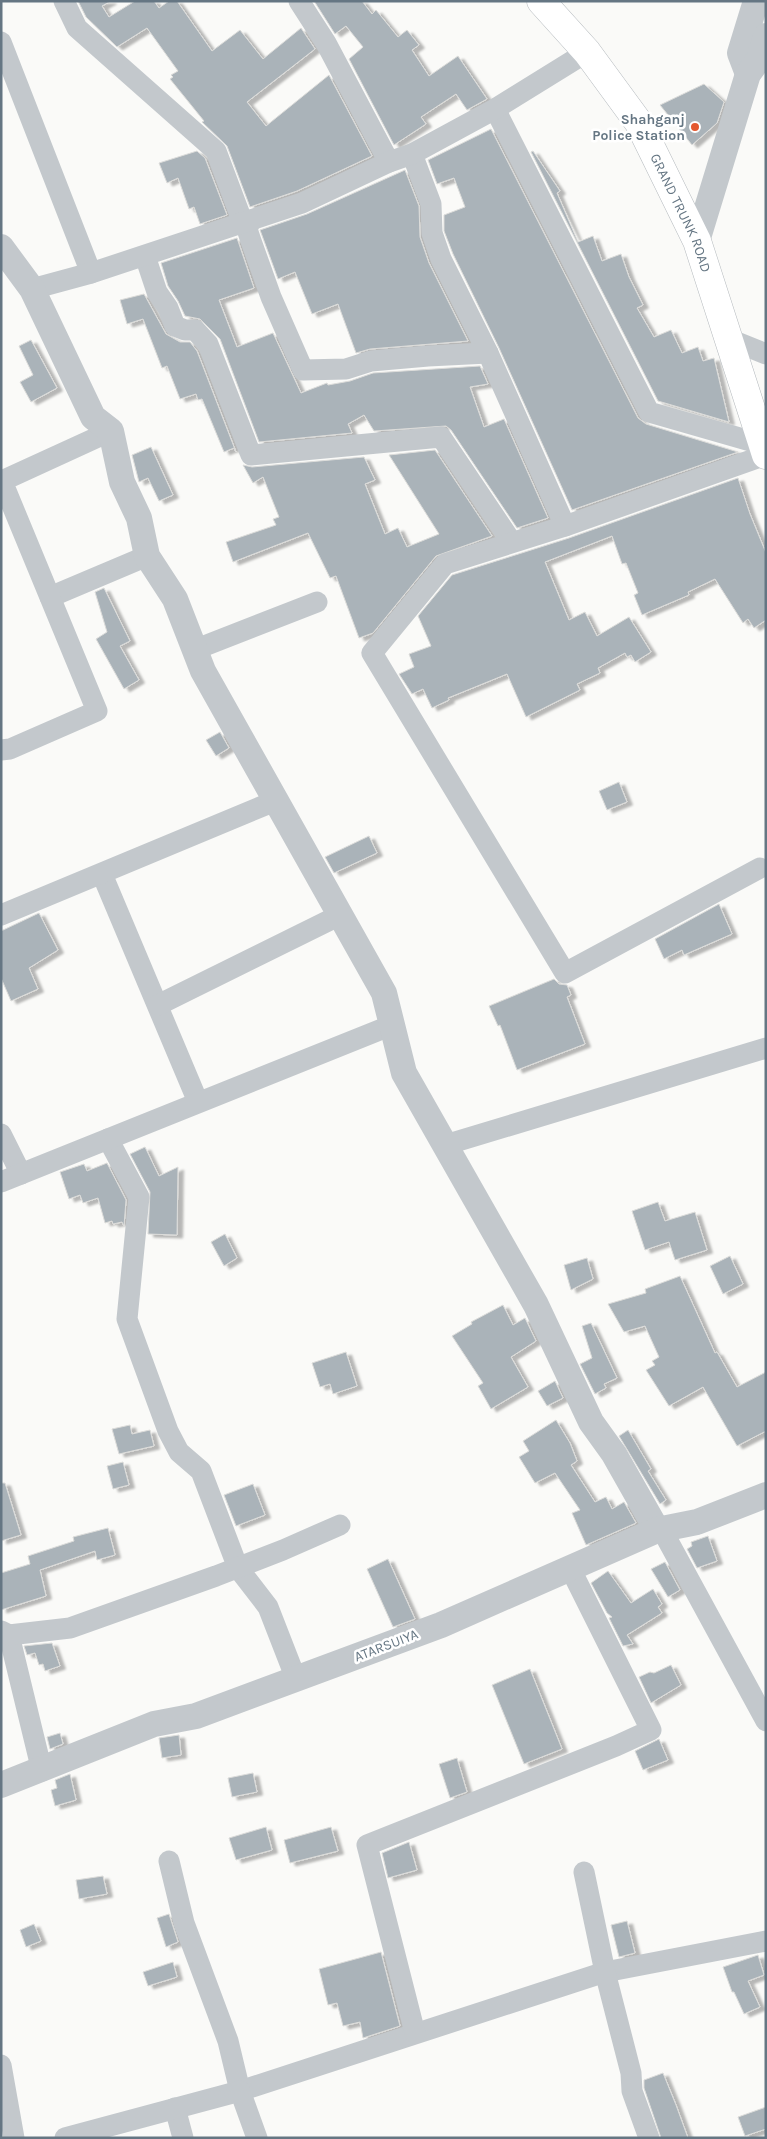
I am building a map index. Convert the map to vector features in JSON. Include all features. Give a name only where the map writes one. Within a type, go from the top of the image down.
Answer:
[{"type":"main road","name":"GRAND TRUNK ROAD","points":[[541,1],[587,52],[638,123],[697,241],[765,451]]},
{"type":"street","points":[[64,1],[77,28],[216,151],[247,221],[247,229],[272,297],[303,370],[346,370],[371,361],[488,353]]},
{"type":"street","points":[[299,1],[326,43],[389,162]]},
{"type":"street","points":[[748,74],[740,53],[756,1]]},
{"type":"street","points":[[697,241],[748,74],[759,59],[766,36]]},
{"type":"street","points":[[1,42],[91,273]]},
{"type":"street","points":[[32,288],[91,273],[145,256],[302,203],[389,162],[412,154],[495,109],[587,52]]},
{"type":"street","points":[[495,109],[650,412],[765,451]]},
{"type":"street","points":[[412,154],[431,204],[432,233],[441,258],[488,353],[565,526]]},
{"type":"street","points":[[1,247],[32,288],[93,417],[112,431],[122,482],[139,518],[147,556],[175,599],[194,650],[275,801],[384,993],[404,1073],[536,1304],[591,1422],[614,1454],[659,1530],[766,1721]]},
{"type":"street","points":[[145,256],[158,292],[168,308],[175,326],[185,330],[195,330],[208,344],[251,455],[441,437],[511,541]]},
{"type":"street","points":[[729,339],[766,354]]},
{"type":"street","points":[[1,750],[10,749],[97,711],[2,481],[112,431]]},
{"type":"street","points":[[760,868],[564,973],[372,653],[445,564],[511,541],[565,526],[765,451]]},
{"type":"street","points":[[50,597],[147,556]]},
{"type":"street","points":[[194,650],[318,602]]},
{"type":"street","points":[[1,915],[275,801]]},
{"type":"street","points":[[102,874],[198,1102]]},
{"type":"street","points":[[158,1005],[340,915]]},
{"type":"street","points":[[1,1182],[392,1025]]},
{"type":"street","points":[[445,1144],[766,1048]]},
{"type":"street","points":[[1,1134],[21,1174]]},
{"type":"street","points":[[108,1140],[139,1197],[128,1319],[168,1431],[179,1452],[201,1471],[238,1568],[268,1607],[296,1679]]},
{"type":"street","name":"ATARSUIYA","points":[[1,1785],[42,1771],[154,1724],[196,1716],[441,1625],[659,1530],[697,1522],[766,1494]]},
{"type":"street","points":[[42,1771],[5,1633],[70,1628],[238,1568],[340,1525]]},
{"type":"street","points":[[415,2033],[367,1845],[616,1746],[651,1730],[570,1568]]},
{"type":"street","points":[[169,1861],[184,1924],[228,2041],[240,2091],[257,2138]]},
{"type":"street","points":[[584,1872],[605,1972],[630,2073],[632,2091],[649,2138]]},
{"type":"street","points":[[65,2138],[240,2091],[605,1972],[766,1941]]},
{"type":"street","points":[[1,2065],[14,2138]]},
{"type":"street","points":[[175,2108],[182,2138]]},
{"type":"building","points":[[78,1],[111,1],[102,6],[109,17],[135,1],[154,1],[159,8],[169,1],[177,1],[212,51],[240,30],[263,59],[301,28],[315,49],[247,102],[266,126],[329,75],[372,156],[297,191],[250,207],[227,146],[202,122],[204,121],[170,79],[173,77],[171,75],[178,71],[147,28],[117,47],[86,17]]},
{"type":"building","points":[[314,1],[362,1],[372,14],[376,10],[398,37],[407,30],[419,45],[412,50],[429,76],[458,56],[487,99],[467,110],[456,94],[421,117],[426,124],[394,145],[349,59],[363,47],[346,26],[335,34]]},
{"type":"building","name":"Shahganj Police Station","points":[[704,84],[724,102],[717,123],[692,145],[660,105]]},
{"type":"building","points":[[491,129],[638,418],[646,424],[738,452],[572,510],[444,231],[444,215],[465,207],[454,178],[437,184],[428,160]]},
{"type":"building","points":[[197,151],[205,158],[227,215],[200,224],[194,207],[189,209],[178,178],[167,183],[159,163]]},
{"type":"building","points":[[533,151],[560,191],[557,193],[578,242],[593,236],[602,261],[621,254],[629,277],[643,305],[637,308],[654,337],[671,330],[682,353],[698,347],[703,361],[714,358],[729,422],[658,401],[531,152]]},
{"type":"building","points":[[405,170],[419,206],[420,237],[429,263],[468,341],[370,349],[356,353],[338,304],[312,314],[295,272],[278,279],[260,230],[307,214]]},
{"type":"building","points":[[237,238],[254,288],[219,300],[237,347],[273,333],[301,393],[327,383],[328,385],[350,381],[373,373],[480,366],[488,384],[470,387],[484,427],[504,419],[548,518],[517,528],[451,430],[446,426],[374,431],[364,415],[348,424],[352,433],[259,442],[220,339],[200,319],[185,316],[168,286],[161,263]]},
{"type":"building","points":[[144,294],[166,334],[180,342],[190,342],[197,351],[236,452],[234,448],[224,452],[202,399],[198,400],[196,394],[180,399],[167,366],[162,368],[143,319],[127,324],[120,300]]},
{"type":"building","points":[[31,340],[57,388],[31,402],[20,382],[33,375],[19,346]]},
{"type":"building","points":[[151,447],[173,495],[159,501],[148,478],[139,482],[132,455]]},
{"type":"building","points":[[435,450],[492,536],[436,556],[373,633],[359,638],[336,576],[330,578],[308,533],[233,562],[226,542],[276,525],[273,519],[279,517],[263,477],[253,483],[243,465],[252,467],[364,457],[375,480],[365,484],[385,534],[398,528],[407,547],[439,534],[389,455]]},
{"type":"building","points":[[738,478],[766,553],[766,620],[754,628],[748,619],[743,623],[715,579],[688,592],[689,595],[642,615],[634,595],[638,593],[626,563],[622,564],[612,536],[545,562],[569,620],[585,612],[597,636],[629,617],[651,652],[635,662],[631,655],[627,657],[625,653],[598,668],[600,673],[577,684],[580,690],[526,717],[507,674],[448,698],[449,700],[432,708],[423,689],[412,694],[399,674],[414,667],[409,654],[431,646],[418,616],[452,575],[569,538]]},
{"type":"building","points":[[104,588],[130,641],[120,646],[139,680],[124,689],[96,639],[107,632],[95,592]]},
{"type":"building","points":[[220,732],[229,748],[216,756],[206,740]]},
{"type":"building","points":[[619,782],[627,802],[607,810],[599,791]]},
{"type":"building","points":[[369,836],[377,853],[334,873],[325,857]]},
{"type":"building","points":[[719,904],[732,934],[684,955],[682,950],[664,959],[655,939]]},
{"type":"building","points":[[39,913],[58,950],[29,968],[38,989],[11,1001],[1,978],[1,931]]},
{"type":"building","points":[[554,979],[559,984],[567,985],[571,995],[567,997],[585,1044],[517,1070],[500,1025],[498,1026],[489,1006]]},
{"type":"building","points":[[145,1147],[159,1176],[178,1167],[177,1235],[148,1234],[150,1192],[130,1154]]},
{"type":"building","points":[[107,1163],[126,1200],[124,1226],[122,1222],[113,1224],[112,1221],[105,1223],[98,1198],[83,1203],[80,1195],[69,1199],[60,1172],[84,1164],[87,1171]]},
{"type":"building","points":[[658,1202],[665,1221],[695,1212],[707,1250],[675,1260],[669,1242],[645,1250],[632,1211]]},
{"type":"building","points":[[225,1234],[237,1258],[224,1266],[211,1242]]},
{"type":"building","points":[[730,1256],[743,1284],[723,1294],[710,1266]]},
{"type":"building","points":[[587,1258],[593,1279],[571,1290],[564,1265]]},
{"type":"building","points":[[680,1276],[715,1353],[717,1352],[737,1387],[766,1372],[766,1431],[737,1446],[703,1387],[669,1406],[646,1370],[655,1365],[652,1361],[659,1357],[645,1326],[624,1332],[608,1304],[646,1293],[645,1289]]},
{"type":"building","points":[[503,1305],[513,1325],[525,1318],[536,1341],[511,1357],[528,1387],[491,1409],[478,1386],[483,1383],[452,1336],[472,1324],[471,1322]]},
{"type":"building","points":[[591,1323],[617,1378],[604,1384],[606,1388],[595,1394],[580,1364],[592,1358],[582,1326]]},
{"type":"building","points":[[346,1352],[357,1386],[333,1394],[330,1384],[320,1387],[312,1363]]},
{"type":"building","points":[[555,1381],[563,1398],[547,1406],[538,1391]]},
{"type":"building","points":[[556,1420],[570,1443],[577,1461],[571,1465],[595,1502],[606,1497],[612,1509],[624,1502],[636,1523],[586,1545],[572,1513],[580,1510],[555,1473],[535,1483],[519,1457],[529,1451],[523,1441]]},
{"type":"building","points":[[130,1425],[132,1434],[150,1430],[154,1446],[119,1454],[112,1429]]},
{"type":"building","points":[[628,1430],[651,1469],[648,1471],[666,1500],[660,1504],[619,1436]]},
{"type":"building","points":[[123,1462],[129,1485],[113,1489],[107,1466]]},
{"type":"building","points":[[1,1483],[5,1483],[21,1535],[1,1541]]},
{"type":"building","points":[[253,1484],[265,1515],[236,1526],[224,1495]]},
{"type":"building","points":[[108,1528],[115,1555],[97,1560],[95,1551],[40,1570],[46,1596],[1,1610],[1,1573],[30,1564],[28,1556],[74,1541],[73,1537]]},
{"type":"building","points":[[708,1536],[717,1561],[697,1568],[687,1549],[692,1546],[691,1542]]},
{"type":"building","points":[[388,1559],[415,1619],[393,1627],[367,1569]]},
{"type":"building","points":[[665,1562],[680,1590],[668,1597],[651,1569]]},
{"type":"building","points":[[608,1571],[631,1603],[653,1589],[662,1604],[658,1607],[662,1613],[627,1635],[633,1644],[623,1646],[609,1618],[612,1617],[607,1613],[591,1583]]},
{"type":"building","points":[[52,1643],[60,1666],[45,1671],[43,1664],[39,1665],[35,1653],[27,1655],[24,1646]]},
{"type":"building","points":[[671,1665],[681,1685],[651,1703],[639,1677],[650,1672],[654,1673]]},
{"type":"building","points":[[530,1669],[562,1749],[524,1764],[492,1685]]},
{"type":"building","points":[[60,1733],[63,1744],[50,1749],[47,1737]]},
{"type":"building","points":[[179,1735],[181,1755],[162,1758],[159,1738]]},
{"type":"building","points":[[659,1739],[668,1760],[643,1770],[635,1751]]},
{"type":"building","points":[[457,1758],[467,1792],[450,1798],[439,1764]]},
{"type":"building","points":[[253,1773],[257,1792],[232,1797],[228,1778]]},
{"type":"building","points":[[70,1774],[76,1800],[55,1806],[51,1790],[57,1788],[55,1780]]},
{"type":"building","points":[[266,1827],[272,1850],[236,1860],[229,1838]]},
{"type":"building","points":[[331,1827],[338,1851],[290,1863],[284,1840]]},
{"type":"building","points":[[409,1842],[417,1870],[388,1878],[382,1853]]},
{"type":"building","points":[[103,1876],[107,1894],[79,1899],[76,1880]]},
{"type":"building","points":[[169,1914],[178,1942],[166,1947],[157,1918]]},
{"type":"building","points":[[627,1921],[635,1953],[619,1957],[611,1925]]},
{"type":"building","points":[[34,1924],[41,1941],[26,1947],[20,1930]]},
{"type":"building","points":[[381,1952],[400,2026],[363,2038],[360,2022],[343,2026],[337,2003],[328,2005],[319,1969]]},
{"type":"building","points":[[758,1955],[764,1975],[748,1981],[760,2007],[744,2014],[734,1992],[732,1992],[723,1967]]},
{"type":"building","points":[[173,1962],[177,1977],[148,1986],[143,1972]]},
{"type":"building","points":[[663,2073],[688,2138],[661,2138],[644,2088],[644,2080]]},
{"type":"building","points":[[766,2107],[766,2129],[745,2136],[738,2117]]},
{"type":"place","name":"Shahganj Police Station","points":[[695,127]]}]
